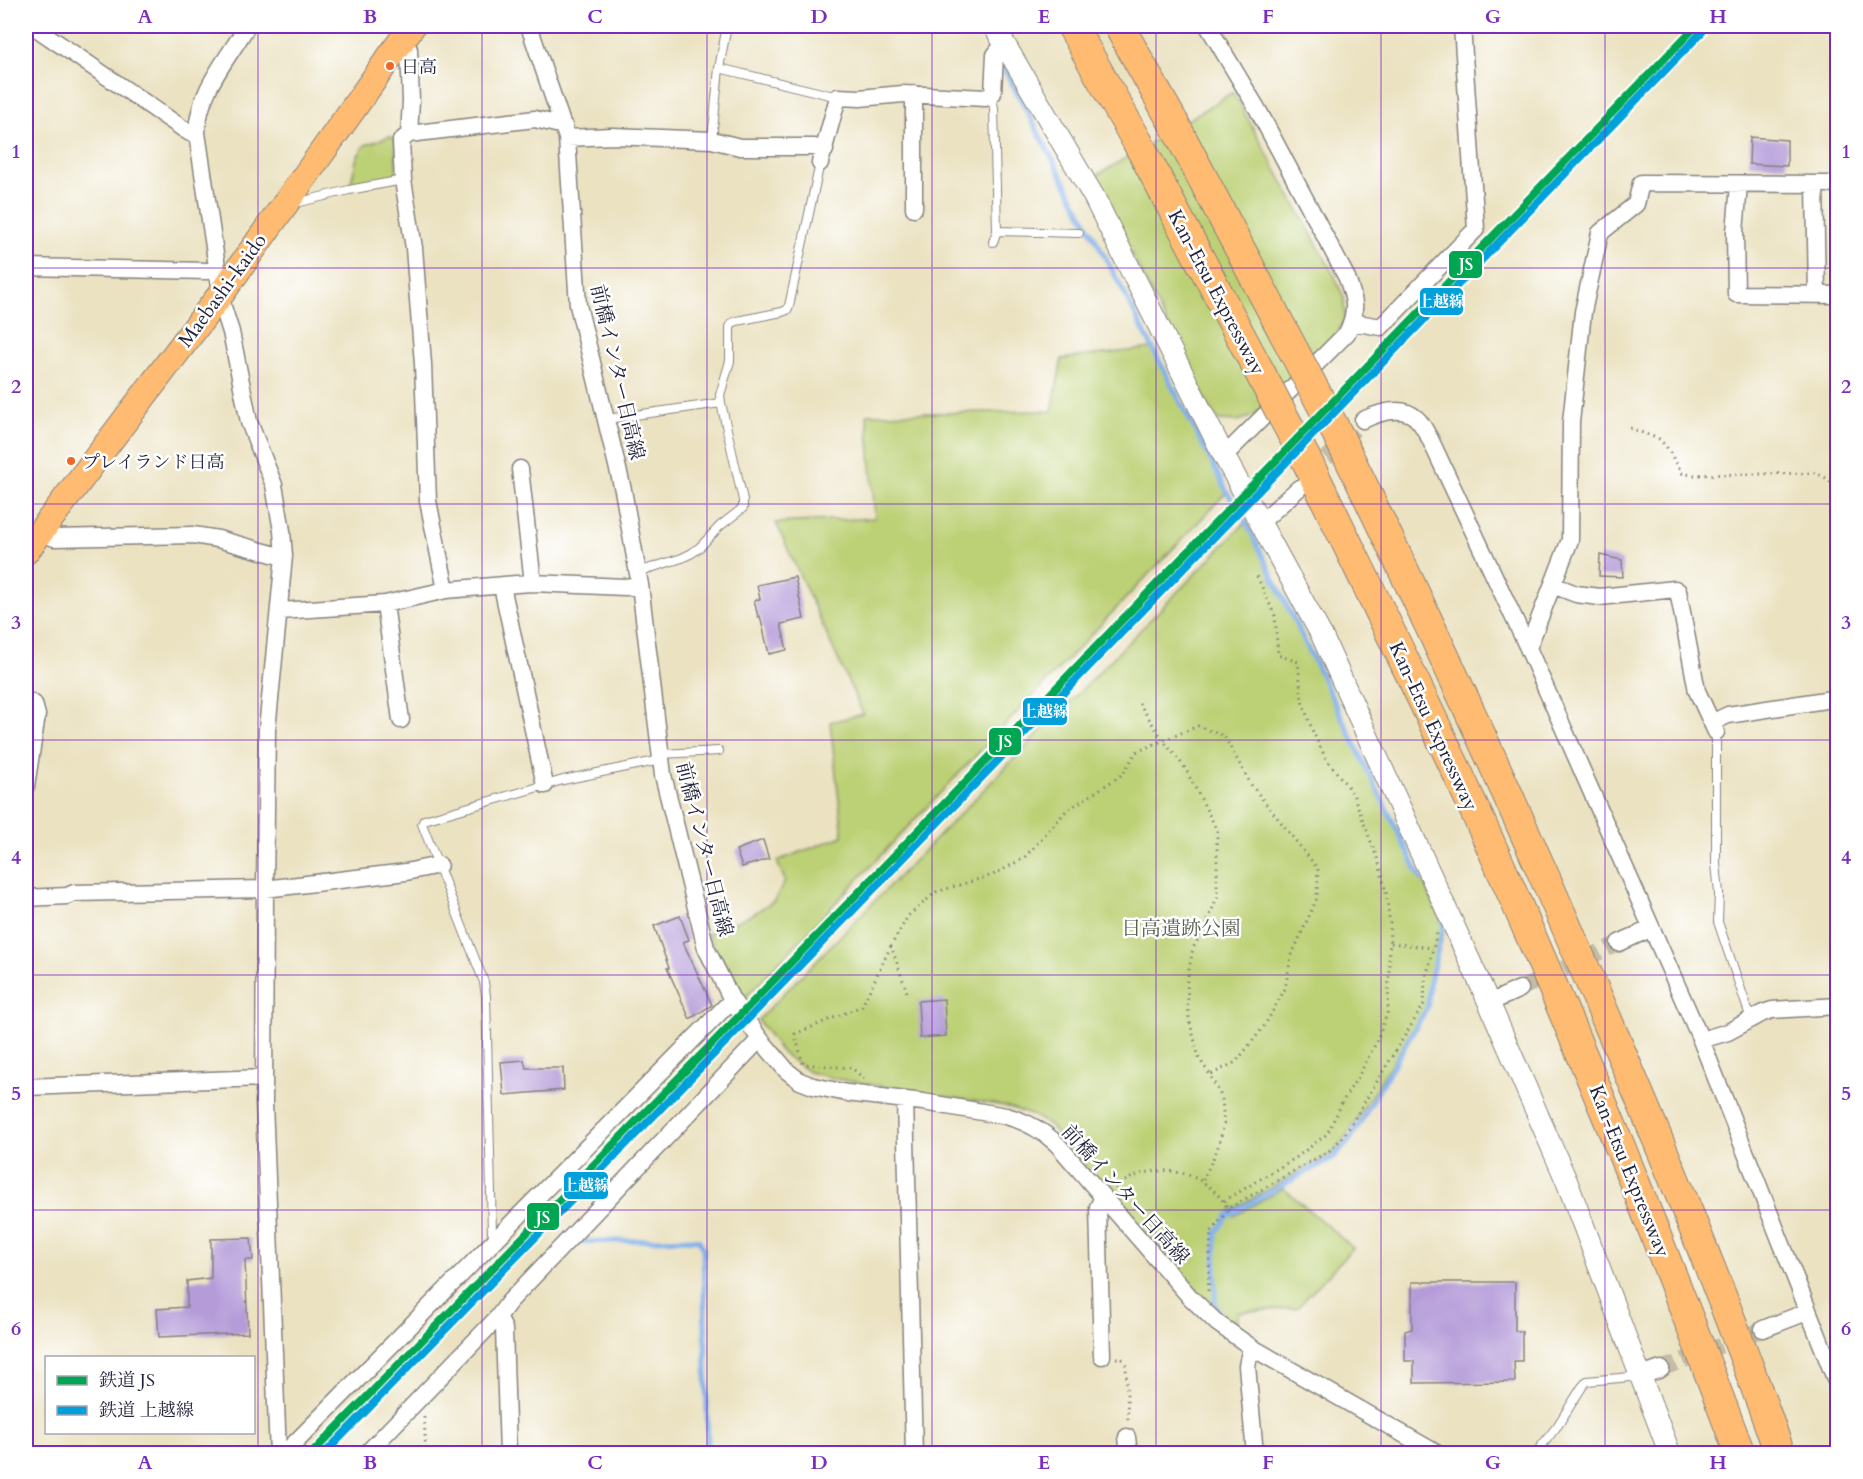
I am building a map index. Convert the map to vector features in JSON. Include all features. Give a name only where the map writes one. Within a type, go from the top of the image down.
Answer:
[{"type":"highway","name":"Kan-Etsu Expressway","points":[[1072,26],[1137,141],[1304,477],[1478,818],[1617,1136],[1696,1334],[1740,1454]]},
{"type":"highway","name":"Kan-Etsu Expressway","points":[[1119,26],[1173,122],[1340,437],[1418,599],[1517,814],[1652,1124],[1767,1415],[1780,1454]]},
{"type":"highway","points":[[1767,1415],[1785,1454]]},
{"type":"main road","name":"Maebashi-kaido","points":[[26,551],[221,294],[406,34]]},
{"type":"street","points":[[33,26],[182,128],[190,133],[197,133]]},
{"type":"street","points":[[247,26],[222,64],[205,96],[198,115],[197,133],[221,294],[249,422],[274,485],[280,514],[284,556],[267,730],[265,889],[264,1078],[272,1346],[278,1454]]},
{"type":"street","name":"前橋インター日高線","points":[[529,26],[566,132],[578,305],[607,418],[639,578],[661,757],[703,939],[732,1000],[787,1071],[805,1084],[848,1093],[1006,1116],[1029,1124],[1057,1144],[1108,1193],[1190,1297],[1210,1317],[1251,1347],[1438,1454]]},
{"type":"street","points":[[994,26],[1094,197],[1224,456],[1322,636],[1489,1003],[1567,1182],[1670,1454]]},
{"type":"street","points":[[1208,26],[1258,110],[1347,278],[1354,299],[1355,316],[1347,333],[1224,456]]},
{"type":"street","points":[[1352,322],[1381,327],[1476,229],[1462,26]]},
{"type":"street","points":[[406,34],[409,49],[411,101],[409,134]]},
{"type":"street","points":[[823,156],[838,97],[860,98],[914,94],[951,98],[990,97],[993,93],[995,56],[998,51],[1006,47]]},
{"type":"street","points":[[914,94],[914,208]]},
{"type":"street","points":[[446,590],[428,501],[423,364],[414,248],[403,180],[400,141],[409,134],[535,119],[566,132],[712,140],[740,147],[814,147],[823,156]]},
{"type":"street","points":[[1528,648],[1570,540],[1573,411],[1583,312],[1600,233],[1636,204],[1641,183],[1838,184]]},
{"type":"street","points":[[1815,184],[1817,294]]},
{"type":"street","points":[[1739,185],[1735,232],[1736,294],[1838,295]]},
{"type":"street","points":[[26,267],[207,272],[217,269]]},
{"type":"street","points":[[1364,420],[1377,414],[1394,411],[1410,413],[1417,418],[1430,438],[1528,648],[1650,929],[1701,1040],[1837,1383]]},
{"type":"street","points":[[520,469],[533,583]]},
{"type":"street","points":[[1260,523],[1304,477]]},
{"type":"street","points":[[41,531],[54,538],[194,535],[284,556]]},
{"type":"street","points":[[280,611],[385,604],[446,590],[502,585],[533,583],[608,587],[639,578]]},
{"type":"street","points":[[502,585],[545,785]]},
{"type":"street","points":[[1553,585],[1576,594],[1600,597],[1675,589],[1678,591],[1697,691],[1714,727],[1728,715],[1838,698]]},
{"type":"street","points":[[385,604],[400,720]]},
{"type":"street","points":[[26,700],[34,704],[37,715],[26,786]]},
{"type":"street","points":[[26,898],[67,896],[74,893],[265,889],[439,866]]},
{"type":"street","points":[[1619,943],[1650,929]]},
{"type":"street","points":[[1489,1003],[1520,989]]},
{"type":"street","points":[[284,1454],[732,1000]]},
{"type":"street","points":[[1701,1040],[1728,1032],[1772,1010],[1838,1006]]},
{"type":"street","points":[[366,1454],[760,1039]]},
{"type":"street","points":[[26,1087],[264,1078]]},
{"type":"street","points":[[905,1100],[914,1454]]},
{"type":"street","points":[[1102,1356],[1098,1207],[1108,1193]]},
{"type":"street","points":[[1763,1329],[1807,1312]]},
{"type":"street","points":[[498,1317],[504,1329],[508,1454]]},
{"type":"street","points":[[1251,1347],[1247,1366],[1255,1454]]},
{"type":"street","points":[[1641,1376],[1661,1369]]},
{"type":"lane","points":[[712,140],[719,68],[727,26]]},
{"type":"lane","points":[[719,68],[838,97]]},
{"type":"lane","points":[[990,97],[994,107],[997,231],[993,242]]},
{"type":"lane","points":[[639,578],[692,553],[743,508],[720,395],[730,361],[732,323],[787,310],[823,156]]},
{"type":"lane","points":[[282,207],[348,190],[403,180]]},
{"type":"lane","points":[[997,231],[1079,233]]},
{"type":"lane","points":[[607,418],[721,403]]},
{"type":"lane","points":[[1714,727],[1718,922],[1750,1019]]},
{"type":"lane","points":[[496,1240],[492,1232],[485,989],[479,967],[423,824],[424,820],[545,785],[661,757],[719,751]]},
{"type":"lane","points":[[1535,1454],[1558,1425],[1587,1381],[1641,1376]]},
{"type":"path","points":[[1630,428],[1659,440],[1666,446],[1682,473],[1692,476],[1815,473],[1828,478],[1833,484],[1838,501]]},
{"type":"path","points":[[1224,1201],[1297,1157],[1327,1134],[1376,1043],[1388,1011],[1390,924],[1379,863],[1353,794],[1325,757],[1313,732],[1302,701],[1298,662],[1278,655],[1275,616],[1256,574]]},
{"type":"path","points":[[1139,703],[1185,768],[1216,830],[1217,897],[1207,923],[1193,948],[1187,981],[1190,1019],[1199,1058],[1222,1098],[1224,1125],[1217,1150],[1203,1180]]},
{"type":"path","points":[[795,1034],[862,1006],[908,916],[936,892],[993,875],[1024,858],[1066,811],[1123,774],[1136,752],[1198,726],[1224,736],[1252,786],[1318,869],[1317,898],[1291,957],[1285,989],[1265,1025],[1236,1062],[1210,1075]]},
{"type":"path","points":[[1210,1317],[1208,1285],[1211,1233],[1229,1211],[1329,1151],[1344,1136],[1424,1004],[1425,982],[1438,931]]},
{"type":"path","points":[[1390,943],[1434,948]]},
{"type":"path","points":[[891,946],[907,992]]},
{"type":"path","points":[[1108,1193],[1122,1182],[1140,1173],[1171,1170],[1203,1180],[1224,1201],[1229,1211]]},
{"type":"path","points":[[1102,1356],[1125,1361],[1128,1445]]},
{"type":"path","points":[[418,1399],[424,1409],[426,1454]]},
{"type":"green space","points":[[1233,92],[1335,277],[1344,298],[1345,320],[1334,338],[1253,416],[1238,421],[1219,420],[1209,407],[1093,178]]},
{"type":"green space","points":[[390,136],[395,140],[397,176],[393,180],[350,186],[357,157],[365,145]]},
{"type":"green space","points":[[1153,348],[1227,492],[744,999],[707,934],[753,914],[775,900],[785,881],[777,861],[843,836],[830,722],[863,714],[776,523],[875,518],[867,414],[1052,411],[1062,359]]},
{"type":"green space","name":"日高遺跡公園","points":[[1246,522],[1444,925],[1429,985],[1428,1006],[1345,1138],[1333,1153],[1230,1211],[1234,1216],[1283,1188],[1353,1248],[1297,1308],[1238,1312],[1236,1324],[1212,1310],[1049,1125],[1034,1116],[1005,1106],[837,1079],[809,1072],[782,1053],[758,1020]]},
{"type":"building","points":[[1750,137],[1787,140],[1787,166],[1749,164]]},
{"type":"building","points":[[1600,555],[1622,560],[1623,577],[1599,576]]},
{"type":"building","points":[[795,577],[804,619],[781,624],[787,650],[769,654],[754,600],[760,599],[757,585]]},
{"type":"building","points":[[763,840],[769,859],[742,867],[736,850]]},
{"type":"building","points":[[680,916],[689,940],[683,942],[712,1005],[690,1019],[667,968],[669,968],[654,926]]},
{"type":"building","points":[[944,999],[946,1036],[920,1038],[918,1001]]},
{"type":"building","points":[[524,1060],[526,1068],[563,1068],[564,1090],[504,1095],[501,1062]]},
{"type":"building","points":[[251,1238],[253,1260],[245,1260],[248,1333],[159,1337],[157,1309],[187,1307],[187,1281],[211,1278],[211,1239]]},
{"type":"building","points":[[1412,1282],[1515,1282],[1515,1331],[1522,1331],[1522,1361],[1514,1361],[1515,1382],[1414,1383],[1414,1361],[1405,1361],[1405,1331],[1412,1329]]},
{"type":"waterway","points":[[980,26],[994,50]]},
{"type":"waterway","points":[[1000,61],[1119,283],[1227,492],[1246,522],[1421,879]]},
{"type":"waterway","points":[[1220,1316],[1215,1301],[1216,1234],[1227,1216],[1334,1157],[1350,1140],[1428,1006],[1429,985],[1443,923]]},
{"type":"waterway","points":[[575,1242],[699,1240],[703,1248],[708,1454]]},
{"type":"tunnel","points":[[1310,476],[1363,420]]},
{"type":"tunnel","points":[[1520,989],[1619,943]]},
{"type":"tunnel","points":[[1661,1369],[1763,1329]]},
{"type":"rail line","name":"JS","points":[[311,1454],[742,1013],[1696,26]]},
{"type":"rail line","name":"上越線","points":[[324,1454],[1702,32]]},
{"type":"place","name":"日高","points":[[390,66]]},
{"type":"place","name":"プレイランド日高","points":[[71,461]]}]
